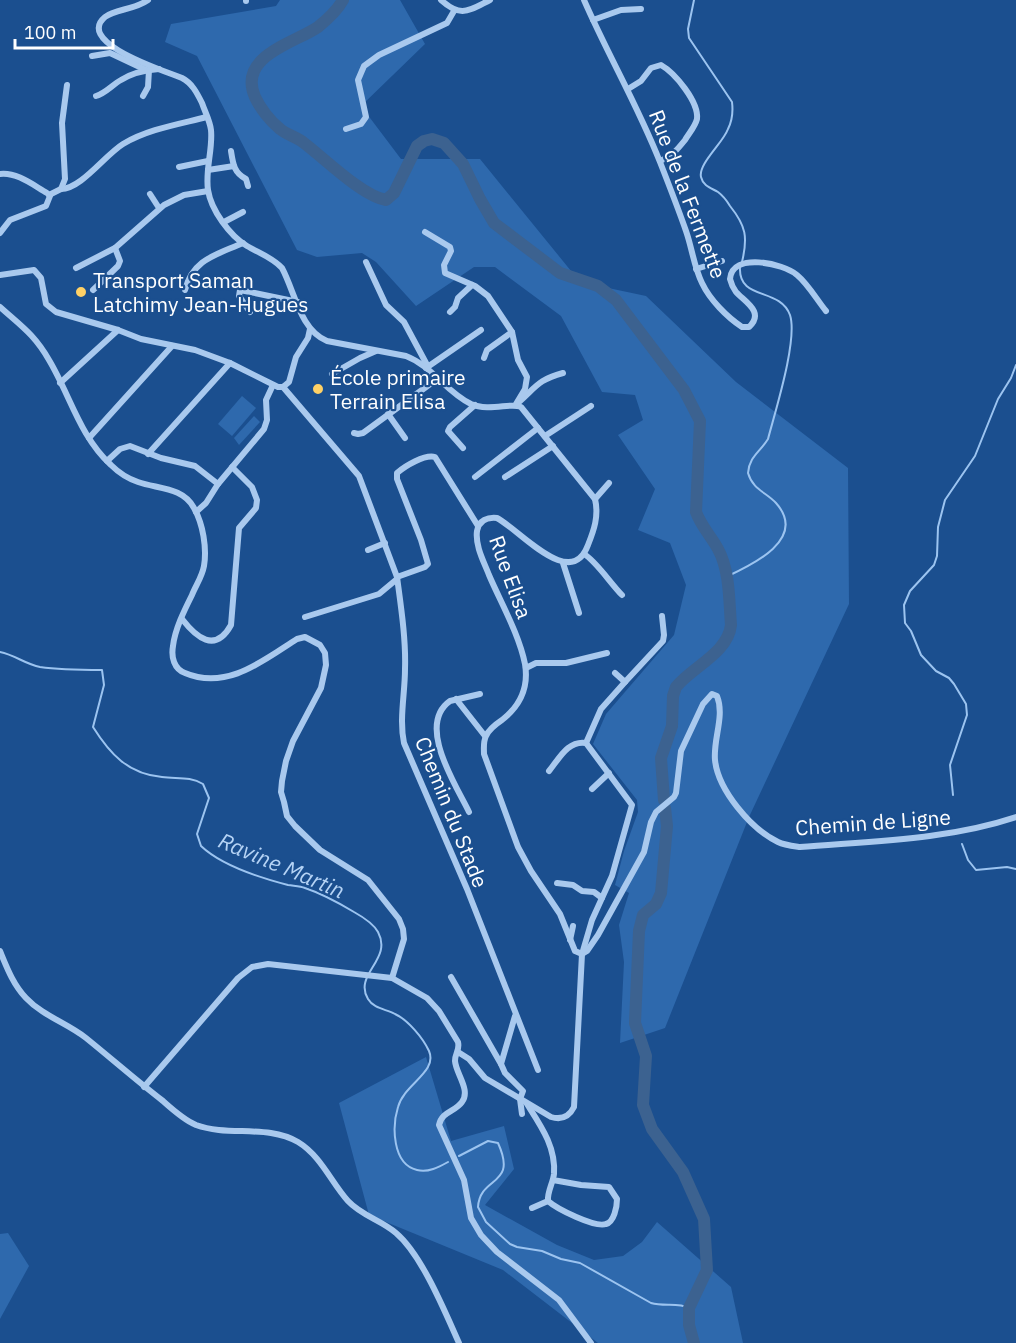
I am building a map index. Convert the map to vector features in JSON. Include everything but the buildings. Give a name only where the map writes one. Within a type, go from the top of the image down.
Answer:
[{"type":"street","points":[[148,0],[131,9],[110,14],[102,21],[100,30],[104,40],[115,50],[182,78],[198,95],[211,134],[208,190],[224,222],[243,243],[278,264],[289,280],[310,329],[319,337],[327,340],[416,360],[455,395],[475,405],[495,408],[516,404],[536,383],[563,373]]},
{"type":"street","points":[[441,0],[454,11],[464,12],[490,0]]},
{"type":"street","name":"Rue de la Fermette","points":[[584,0],[628,88],[660,161],[686,231],[696,268],[712,298],[738,324],[742,327],[749,327],[754,320],[754,309],[736,291],[729,279],[730,274],[740,263],[749,261],[790,270],[800,278],[826,311]]},
{"type":"street","points":[[593,20],[621,10],[641,9]]},
{"type":"street","points":[[346,129],[361,124],[366,117],[358,80],[364,66],[378,55],[447,23],[454,11]]},
{"type":"street","points":[[92,56],[110,53],[147,70]]},
{"type":"street","points":[[628,88],[641,81],[651,68],[661,65],[676,77],[694,105],[697,118],[693,128],[674,154],[660,161]]},
{"type":"street","points":[[96,96],[122,79],[147,70],[159,69]]},
{"type":"street","points":[[143,96],[148,87],[147,70]]},
{"type":"street","points":[[58,90],[67,88],[62,123],[65,179],[61,189]]},
{"type":"street","points":[[49,195],[73,186],[124,143],[168,127],[207,117]]},
{"type":"street","points":[[231,151],[234,166],[240,176],[246,179],[248,186]]},
{"type":"street","points":[[178,167],[208,161]]},
{"type":"street","points":[[208,170],[234,166]]},
{"type":"street","points":[[0,174],[8,173],[19,177],[49,195]]},
{"type":"street","points":[[76,268],[115,248],[159,208],[184,195],[208,190]]},
{"type":"street","points":[[150,194],[159,208]]},
{"type":"street","points":[[0,233],[10,220],[46,206],[49,203],[49,195]]},
{"type":"street","points":[[224,222],[243,212]]},
{"type":"street","points":[[425,232],[451,249],[444,265],[445,273],[472,285],[488,296],[512,333],[518,360],[527,377],[525,389],[516,404]]},
{"type":"street","points":[[185,290],[192,272],[199,264],[243,243]]},
{"type":"street","points":[[93,290],[118,266],[120,261],[115,248]]},
{"type":"street","points":[[696,268],[722,261]]},
{"type":"street","points":[[366,262],[386,305],[408,327],[426,363],[426,368]]},
{"type":"street","points":[[0,275],[34,270],[41,278],[46,304],[52,310],[141,339],[195,350],[230,363],[273,385],[283,387],[289,382],[296,357],[308,338],[310,329]]},
{"type":"street","points":[[450,312],[458,298],[472,285]]},
{"type":"street","points":[[250,312],[239,296],[240,290],[298,302]]},
{"type":"street","points":[[0,306],[35,338],[50,360],[89,438],[107,461],[135,481],[183,495],[196,512],[205,547],[204,567],[176,633],[172,653],[181,672],[202,678],[238,674],[259,664],[297,639],[305,637],[320,645],[325,653],[326,664],[321,688],[293,741],[283,770],[281,792],[287,816],[295,826],[320,850],[368,880],[399,919],[404,939],[392,978]]},
{"type":"street","points":[[60,383],[118,330]]},
{"type":"street","points":[[426,368],[481,330]]},
{"type":"street","points":[[484,358],[487,350],[512,333]]},
{"type":"street","points":[[89,438],[172,346]]},
{"type":"street","points":[[332,374],[378,351]]},
{"type":"street","points":[[148,454],[230,363]]},
{"type":"street","points":[[354,433],[363,433],[437,379]]},
{"type":"street","points":[[196,512],[206,503],[218,484],[266,424],[265,405],[273,385]]},
{"type":"street","name":"Chemin du Stade","points":[[283,387],[359,476],[385,543],[397,578],[405,668],[402,724],[404,743],[467,890],[538,1070]]},
{"type":"street","points":[[516,404],[527,413],[595,499],[596,518],[584,554],[574,562],[562,563],[579,613]]},
{"type":"street","points":[[463,448],[448,431],[475,405]]},
{"type":"street","points":[[545,436],[591,406]]},
{"type":"street","points":[[388,414],[405,438]]},
{"type":"street","points":[[476,477],[538,428]]},
{"type":"street","points":[[107,461],[126,446],[195,466],[218,484]]},
{"type":"street","points":[[505,477],[553,446]]},
{"type":"street","points":[[305,617],[380,594],[397,578],[428,564],[397,479],[397,473],[401,469],[429,456],[435,457],[478,526]]},
{"type":"street","points":[[182,619],[199,638],[209,641],[223,636],[231,625],[239,528],[256,508],[257,500],[252,487],[232,467]]},
{"type":"street","points":[[595,499],[609,483]]},
{"type":"street","name":"Rue Elisa","points":[[485,736],[517,706],[525,686],[526,668],[519,645],[481,556],[478,526],[483,520],[497,518],[562,563]]},
{"type":"street","points":[[368,550],[385,543]]},
{"type":"street","points":[[584,554],[593,561],[622,595]]},
{"type":"street","points":[[586,743],[601,709],[663,641],[662,616]]},
{"type":"street","points":[[526,668],[536,663],[573,662],[607,654]]},
{"type":"street","points":[[615,673],[625,682]]},
{"type":"street","points":[[469,812],[437,745],[439,717],[446,704],[456,699],[480,694]]},
{"type":"street","name":"Chemin de Ligne","points":[[582,954],[587,951],[598,935],[644,852],[651,822],[656,812],[674,797],[681,751],[703,704],[712,694],[717,696],[719,705],[715,760],[719,778],[729,796],[748,819],[779,843],[800,847],[935,835],[966,831],[1016,817]]},
{"type":"street","points":[[456,699],[485,736],[485,770],[519,847],[531,871],[560,914],[575,951],[582,954]]},
{"type":"street","points":[[549,771],[567,748],[574,743],[586,743]]},
{"type":"street","points":[[458,1052],[469,1059],[485,1078],[557,1119],[566,1117],[574,1107],[582,954],[592,920],[612,876],[632,806],[586,743]]},
{"type":"street","points":[[592,789],[609,773]]},
{"type":"street","points":[[557,883],[573,885],[582,891],[594,892],[602,898]]},
{"type":"street","points":[[570,940],[573,926]]},
{"type":"street","points":[[0,951],[15,984],[31,1002],[52,1018],[85,1037],[185,1119],[199,1126],[275,1133],[305,1147],[353,1206],[398,1234],[409,1247],[426,1274],[459,1343]]},
{"type":"street","points":[[144,1087],[238,978],[252,967],[268,964],[392,978],[427,998],[439,1011],[458,1042],[455,1061],[464,1090],[464,1099],[457,1107],[445,1113],[439,1125],[464,1180],[471,1218],[481,1235],[496,1252],[559,1300],[591,1343]]},
{"type":"street","points":[[452,977],[505,1073],[523,1091],[522,1114]]},
{"type":"street","points":[[501,1064],[515,1016]]},
{"type":"street","points":[[523,1101],[542,1127],[554,1159],[553,1180],[547,1196],[548,1202]]},
{"type":"street","points":[[532,1208],[548,1202],[576,1217],[600,1225],[612,1220],[617,1204],[616,1195],[609,1187],[553,1180]]},
{"type":"shaded area","points":[[280,0],[400,0],[425,44],[361,106],[401,159],[480,159],[580,282],[646,296],[736,382],[848,468],[849,604],[749,817],[665,1028],[620,1043],[624,962],[619,925],[629,893],[615,885],[638,812],[637,800],[593,744],[606,714],[674,635],[686,585],[670,543],[638,530],[655,489],[618,435],[643,420],[635,395],[602,392],[561,316],[495,267],[474,267],[416,306],[376,262],[362,253],[317,257],[297,250],[197,56],[165,42],[171,24],[276,6]]},
{"type":"shaded area","points":[[242,396],[256,408],[232,436],[218,424]]},
{"type":"shaded area","points":[[254,416],[260,422],[239,445],[234,438]]},
{"type":"shaded area","points":[[426,1057],[451,1141],[504,1126],[514,1169],[485,1205],[557,1245],[594,1260],[623,1256],[642,1242],[657,1222],[731,1287],[743,1343],[598,1343],[503,1270],[369,1215],[339,1103]]},
{"type":"shaded area","points":[[8,1233],[29,1266],[0,1319],[0,1234]]},
{"type":"waterway","points":[[343,0],[332,15],[318,27],[271,53],[254,71],[252,83],[255,97],[269,118],[280,129],[301,141],[366,192],[386,200],[394,193],[417,146],[432,139],[444,143],[463,164],[494,223],[560,273],[598,286],[616,300],[684,390],[700,421],[696,512],[718,549],[725,567],[731,625],[728,635],[716,652],[676,687],[673,696],[672,726],[661,758],[664,800]]},
{"type":"waterway","points":[[694,0],[688,29],[689,38],[732,102],[728,129],[703,166],[701,177],[705,185],[723,196],[742,226],[745,239],[742,262]]},
{"type":"waterway","points":[[726,577],[762,558],[773,549],[781,539],[785,528],[784,516],[776,503],[756,487],[748,473],[753,459],[768,439],[788,358],[792,326],[785,306],[778,300],[752,290],[746,285],[741,278],[740,267]]},
{"type":"waterway","points":[[953,795],[950,765],[967,715],[966,704],[949,678],[936,671],[921,655],[905,623],[904,605],[910,591],[934,565],[937,556],[938,527],[945,500],[975,456],[998,399],[1016,365]]},
{"type":"waterway","name":"Ravine Martin","points":[[0,652],[40,667],[102,670],[104,685],[93,727],[113,754],[139,772],[168,778],[188,779],[203,784],[209,798],[197,834],[201,846],[219,859],[242,870],[277,882],[303,887],[337,902],[368,920],[378,932],[381,942],[381,951],[365,982],[368,999],[373,1005],[395,1014],[410,1025],[426,1046],[430,1058],[425,1072],[401,1099],[398,1107],[395,1124],[398,1152],[409,1166],[421,1171],[437,1168],[448,1162]]},
{"type":"waterway","points":[[665,808],[667,826],[661,893],[656,904],[643,915],[639,931],[635,1023],[646,1056],[643,1105],[652,1129],[683,1172],[704,1219],[707,1270],[689,1308],[689,1325],[694,1343]]},
{"type":"waterway","points":[[962,844],[968,860],[976,870],[1007,867],[1016,869]]},
{"type":"waterway","name":"Ravine Martin","points":[[459,1156],[488,1141],[498,1143],[504,1167],[501,1174],[480,1197],[478,1207],[486,1222],[510,1244],[580,1263],[651,1303],[680,1305],[689,1308]]},
{"type":"place","name":"Transport Saman Latchimy Jean-Hugues","points":[[81,292]]},
{"type":"place","name":"École primaire Terrain Elisa","points":[[318,389]]}]
